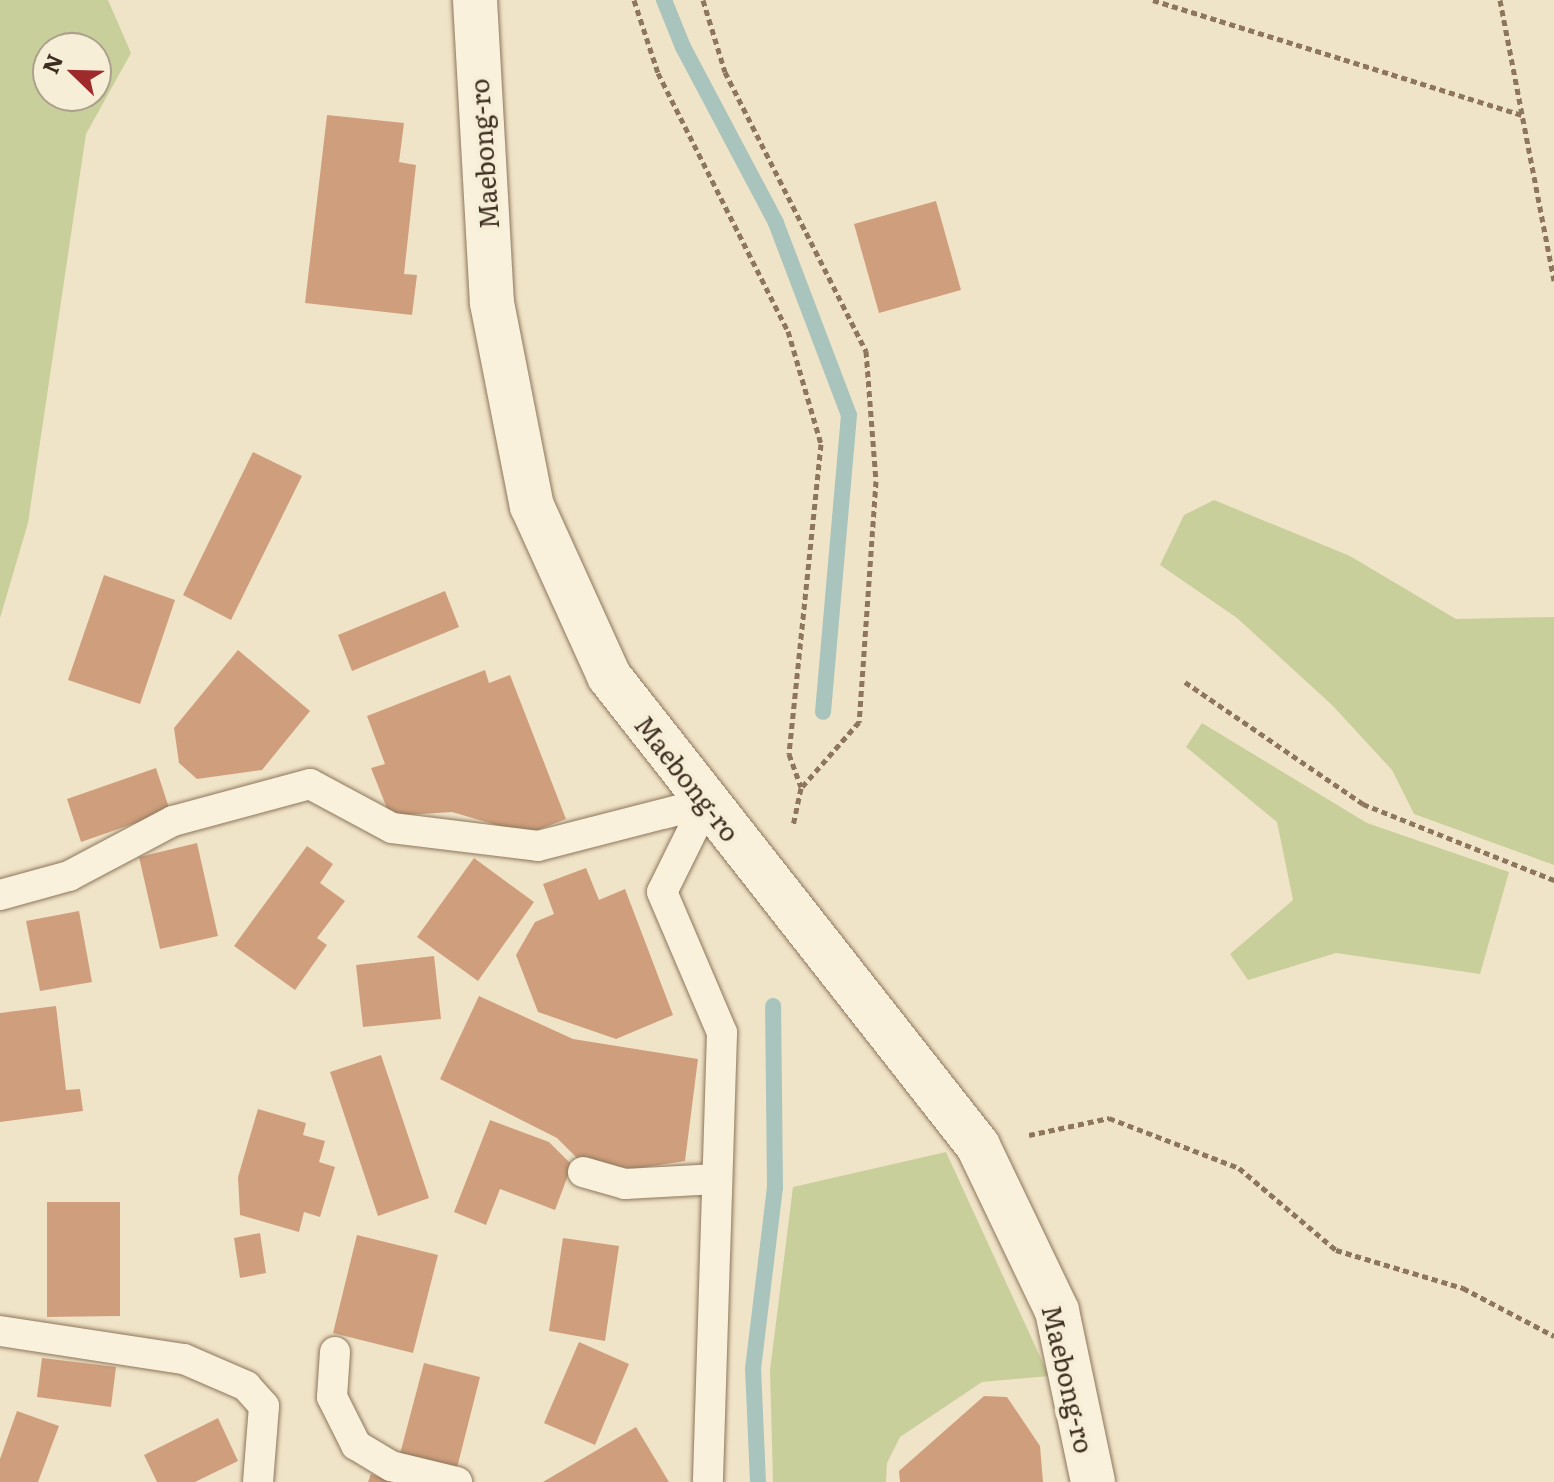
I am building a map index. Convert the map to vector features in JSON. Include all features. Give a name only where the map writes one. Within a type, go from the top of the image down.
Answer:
[{"type":"street","name":"Maebong-ro","points":[[475,0],[492,303],[532,506],[609,676],[978,1146],[1057,1311],[1093,1482]]},
{"type":"lane","points":[[0,895],[69,876],[173,821],[310,784],[392,828],[538,846],[706,803]]},
{"type":"lane","points":[[706,803],[662,892],[722,1033],[708,1482]]},
{"type":"lane","points":[[583,1172],[625,1184],[717,1179]]},
{"type":"lane","points":[[0,1331],[184,1359],[246,1386],[264,1406],[258,1482]]},
{"type":"lane","points":[[335,1352],[332,1397],[356,1445],[391,1466],[457,1482]]},
{"type":"path","points":[[634,0],[658,73],[788,331],[821,444],[789,754],[801,788]]},
{"type":"path","points":[[703,0],[725,72],[866,351],[876,481],[859,722],[801,788],[778,893]]},
{"type":"path","points":[[1153,0],[1522,115]]},
{"type":"path","points":[[1500,0],[1554,281]]},
{"type":"path","points":[[1185,682],[1363,804],[1554,880]]},
{"type":"path","points":[[978,1146],[1109,1118],[1239,1168],[1336,1250],[1463,1288],[1554,1336]]},
{"type":"green space","points":[[0,0],[108,0],[131,53],[112,87],[112,32],[32,32],[32,112],[98,112],[86,134],[28,523],[0,618]]},
{"type":"green space","points":[[1214,500],[1350,556],[1456,619],[1554,617],[1554,865],[1414,814],[1392,770],[1332,705],[1237,618],[1160,565],[1184,515]]},
{"type":"green space","points":[[1202,723],[1367,823],[1509,872],[1480,974],[1336,953],[1248,980],[1230,954],[1293,900],[1277,822],[1186,747]]},
{"type":"green space","points":[[946,1152],[1049,1376],[982,1382],[900,1437],[887,1463],[886,1482],[773,1482],[770,1370],[793,1187]]},
{"type":"building","points":[[327,115],[404,123],[399,162],[416,165],[404,274],[417,275],[412,315],[305,303]]},
{"type":"building","points":[[936,201],[961,290],[879,313],[854,224]]},
{"type":"building","points":[[253,452],[302,476],[231,620],[183,595]]},
{"type":"building","points":[[104,575],[175,600],[140,704],[68,680]]},
{"type":"building","points":[[445,591],[459,627],[352,671],[338,635]]},
{"type":"building","points":[[238,650],[310,711],[262,770],[197,779],[179,763],[174,728]]},
{"type":"building","points":[[485,670],[489,683],[510,675],[566,819],[527,834],[452,812],[390,816],[371,768],[385,764],[367,716]]},
{"type":"building","points":[[156,768],[170,811],[81,842],[67,799]]},
{"type":"building","points":[[197,843],[218,936],[160,949],[139,857]]},
{"type":"building","points":[[307,846],[333,864],[320,883],[345,901],[317,938],[327,945],[295,990],[234,946]]},
{"type":"building","points":[[474,858],[534,902],[478,981],[417,937]]},
{"type":"building","points":[[586,868],[599,900],[625,889],[673,1015],[616,1039],[538,1012],[516,955],[535,922],[554,914],[543,884]]},
{"type":"building","points":[[79,911],[92,982],[40,991],[26,921]]},
{"type":"building","points":[[434,956],[441,1019],[363,1027],[356,965]]},
{"type":"building","points":[[479,996],[573,1039],[698,1059],[685,1161],[633,1169],[578,1159],[557,1138],[440,1079]]},
{"type":"building","points":[[56,1006],[66,1090],[80,1089],[83,1111],[0,1122],[0,1013]]},
{"type":"building","points":[[381,1055],[429,1198],[378,1216],[330,1072]]},
{"type":"building","points":[[258,1109],[306,1123],[303,1135],[325,1141],[319,1162],[335,1167],[320,1217],[304,1212],[299,1232],[240,1215],[238,1177]]},
{"type":"building","points":[[490,1120],[549,1142],[572,1165],[555,1210],[500,1189],[486,1225],[454,1212]]},
{"type":"building","points":[[47,1202],[120,1202],[120,1316],[47,1317]]},
{"type":"building","points":[[260,1233],[266,1273],[240,1278],[234,1238]]},
{"type":"building","points":[[357,1235],[438,1255],[413,1353],[333,1333]]},
{"type":"building","points":[[563,1238],[619,1246],[605,1341],[549,1331]]},
{"type":"building","points":[[579,1342],[629,1364],[595,1445],[544,1423]]},
{"type":"building","points":[[42,1358],[116,1367],[111,1407],[37,1397]]},
{"type":"building","points":[[424,1363],[480,1377],[457,1468],[400,1454]]},
{"type":"building","points":[[984,1396],[1007,1397],[1040,1446],[1043,1482],[900,1482],[899,1471]]},
{"type":"building","points":[[17,1411],[59,1426],[38,1482],[0,1482],[0,1459]]},
{"type":"building","points":[[218,1418],[238,1461],[195,1482],[157,1482],[144,1455]]},
{"type":"building","points":[[636,1427],[669,1482],[543,1482]]},
{"type":"building","points":[[371,1474],[391,1482],[368,1482]]},
{"type":"waterway","points":[[664,0],[683,47],[776,223],[849,415],[823,712]]},
{"type":"waterway","points":[[758,1482],[753,1369],[775,1188],[773,1006]]}]
